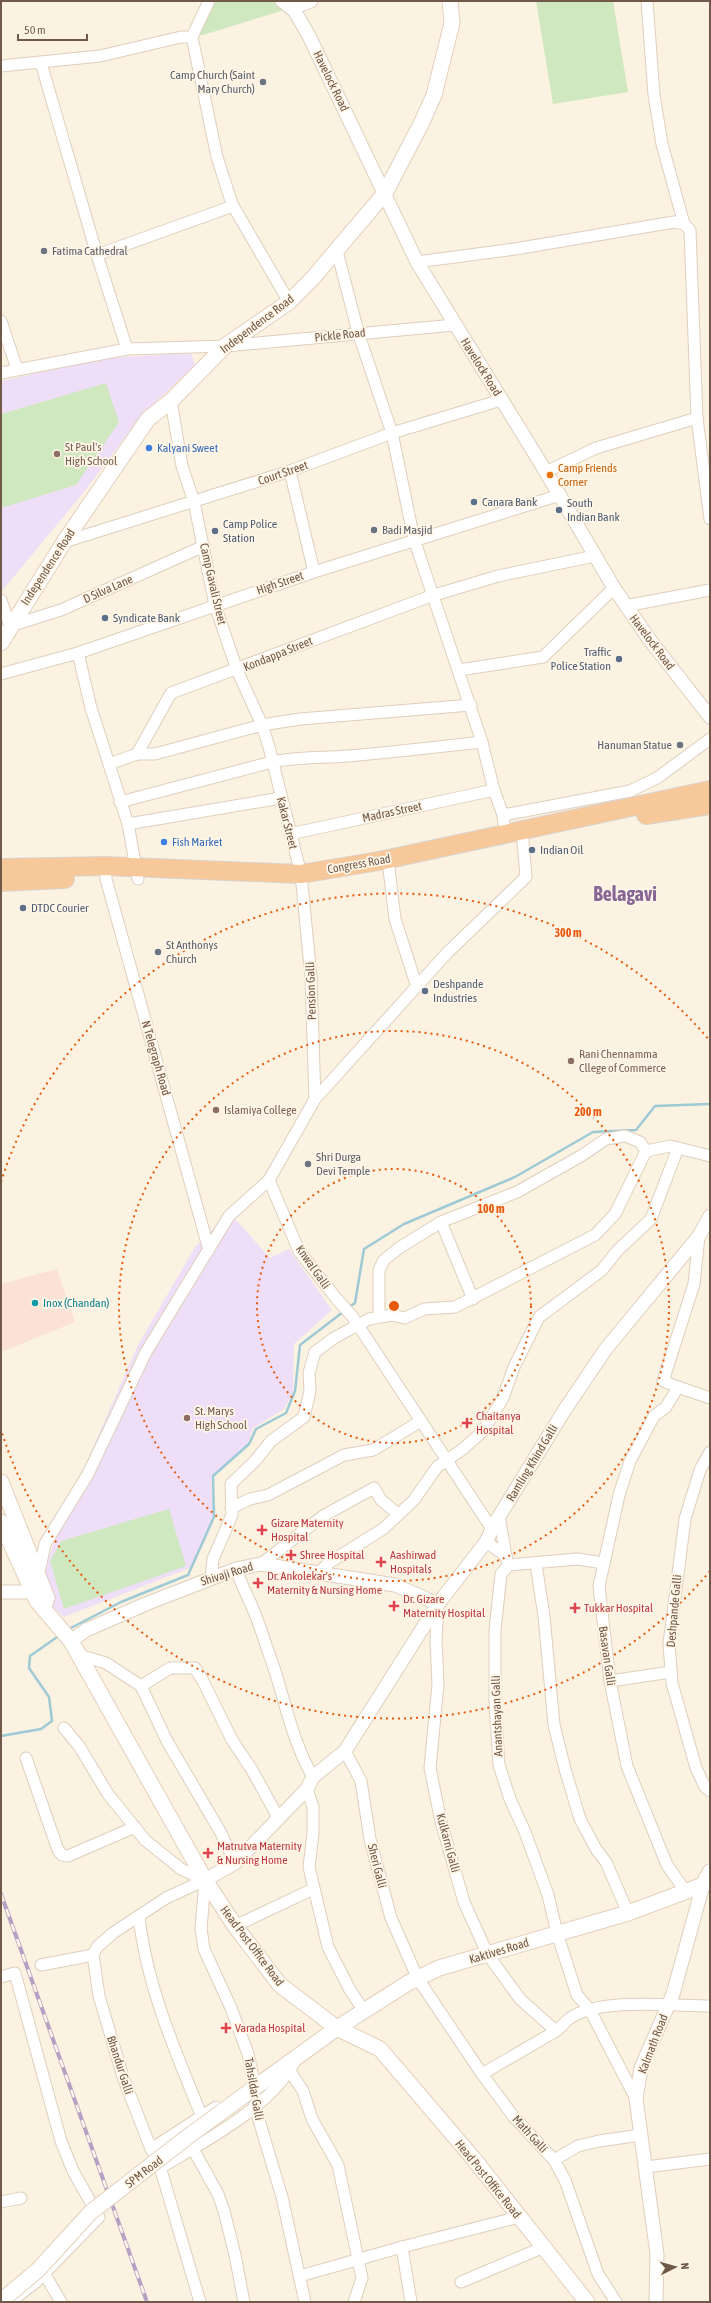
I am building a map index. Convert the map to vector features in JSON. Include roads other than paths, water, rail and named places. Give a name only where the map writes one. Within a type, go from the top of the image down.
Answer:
[{"type":"highway","name":"Congress Road","points":[[302,879],[379,861],[517,834],[710,790]]},
{"type":"highway","name":"Congress Road","points":[[1,868],[302,879],[390,869],[517,834],[710,805]]},
{"type":"highway","name":"Congress Road","points":[[1,882],[105,872]]},
{"type":"main road","name":"Independence Road","points":[[1,644],[10,626],[64,542],[148,419],[171,401],[225,346],[289,302],[337,251],[385,193],[434,95],[452,23],[450,1]]},
{"type":"main road","points":[[1,1482],[47,1598],[43,1608]]},
{"type":"main road","name":"Head Post Office Road","points":[[1,1522],[33,1592],[43,1608],[79,1655],[206,1880],[235,1926],[280,1985],[337,2028],[380,2049],[473,2158],[587,2302]]},
{"type":"main road","name":"Kaktives Road","points":[[298,2056],[364,2011],[439,1968],[488,1955],[557,1933],[628,1913],[686,1892],[707,1879]]},
{"type":"main road","name":"SPM Road","points":[[1,2301],[38,2270],[91,2212],[257,2082],[298,2056]]},
{"type":"street","points":[[209,1],[192,37],[217,157],[233,206],[289,302]]},
{"type":"street","points":[[287,4],[311,1]]},
{"type":"street","points":[[647,1],[654,95],[662,144],[684,224],[690,230],[697,418],[710,519]]},
{"type":"street","name":"Havelock Road","points":[[287,4],[309,36],[417,262],[560,495],[625,606],[710,717]]},
{"type":"street","points":[[1,66],[100,56],[181,38],[192,37]]},
{"type":"street","points":[[41,63],[97,255],[127,349]]},
{"type":"street","points":[[97,255],[233,206]]},
{"type":"street","points":[[417,262],[514,249],[674,222],[684,224]]},
{"type":"street","points":[[1,1592],[33,1592],[45,1544],[88,1474],[146,1352],[229,1216],[269,1180],[315,1099],[447,953],[526,877],[517,834],[503,815],[494,790],[471,705],[431,596],[414,539],[392,433],[358,332],[337,251]]},
{"type":"street","points":[[1,321],[17,369]]},
{"type":"street","name":"Pickle Road","points":[[1,373],[127,349],[225,346],[358,332],[455,325]]},
{"type":"street","name":"Court Street","points":[[64,542],[290,471],[392,433],[501,400]]},
{"type":"street","name":"Camp Gavali Street","points":[[171,401],[182,466],[194,502],[216,605],[237,670],[262,725],[272,762]]},
{"type":"street","points":[[546,472],[596,448],[697,418]]},
{"type":"street","points":[[290,471],[314,572]]},
{"type":"street","name":"High Street","points":[[1,674],[78,653],[414,539],[560,495]]},
{"type":"street","name":"D Silva Lane","points":[[10,626],[60,610],[204,546]]},
{"type":"street","name":"Kondappa Street","points":[[137,754],[172,693],[237,670],[375,616],[431,596],[498,576],[595,556]]},
{"type":"street","points":[[459,670],[547,654],[614,588]]},
{"type":"street","points":[[625,606],[710,590]]},
{"type":"street","points":[[1,600],[10,626]]},
{"type":"street","points":[[78,653],[91,708],[128,824],[136,874]]},
{"type":"street","points":[[109,764],[137,754],[155,754],[168,751],[262,725],[300,719],[471,705]]},
{"type":"street","points":[[503,815],[630,791],[657,778],[710,739]]},
{"type":"street","points":[[120,802],[272,762],[293,758],[308,759],[482,742]]},
{"type":"street","name":"Kakar Street","points":[[272,762],[302,879]]},
{"type":"street","name":"Madras Street","points":[[290,834],[494,790]]},
{"type":"street","points":[[128,824],[281,798]]},
{"type":"street","points":[[390,869],[395,919],[417,987]]},
{"type":"street","name":"N Telegraph Road","points":[[105,872],[209,1250]]},
{"type":"street","name":"Pension Galli","points":[[302,879],[311,977],[315,1099]]},
{"type":"street","points":[[379,1316],[380,1270],[384,1260],[441,1222],[517,1192],[581,1156],[606,1139],[625,1136],[640,1142],[646,1151]]},
{"type":"street","points":[[646,1151],[670,1146],[710,1156]]},
{"type":"street","points":[[319,1572],[330,1562],[383,1529],[414,1500],[437,1467],[463,1449],[483,1431],[503,1398],[514,1367],[538,1317],[602,1270],[618,1250],[650,1219],[678,1148]]},
{"type":"street","points":[[211,1578],[212,1559],[232,1515],[231,1484],[255,1461],[271,1441],[304,1417],[310,1391],[309,1373],[316,1352],[334,1338],[369,1319],[379,1316],[392,1315],[405,1318],[424,1309],[455,1308],[595,1235],[614,1214],[646,1151]]},
{"type":"street","name":"Knwal Galli","points":[[269,1180],[300,1251],[334,1297],[352,1316],[492,1529]]},
{"type":"street","name":"Ramling Khind Galli","points":[[313,1777],[345,1751],[438,1604],[486,1542],[499,1516],[564,1411],[605,1350],[699,1236],[710,1216]]},
{"type":"street","points":[[441,1222],[473,1299]]},
{"type":"street","points":[[699,1236],[694,1284],[663,1381],[710,1398]]},
{"type":"street","name":"Basavan Galli","points":[[678,1387],[666,1407],[654,1416],[630,1461],[619,1495],[599,1586],[610,1681],[627,1766],[667,1865],[686,1892]]},
{"type":"street","points":[[231,1508],[250,1499],[268,1495],[344,1455],[372,1450],[421,1421]]},
{"type":"street","name":"Deshpande Galli","points":[[710,1452],[700,1470],[682,1537],[669,1644],[672,1683],[696,1768],[705,1786],[710,1791]]},
{"type":"street","points":[[261,1564],[323,1516],[374,1488],[381,1500],[398,1514]]},
{"type":"street","points":[[499,1516],[507,1561]]},
{"type":"street","points":[[486,1542],[507,1561],[536,1564],[576,1559],[604,1563]]},
{"type":"street","name":"Anantshayan Galli","points":[[507,1561],[501,1574],[495,1630],[495,1701],[499,1764],[510,1799],[525,1832],[548,1896],[557,1933],[576,1995],[590,2010],[636,2099]]},
{"type":"street","name":"Shivaji Road","points":[[64,1634],[98,1625],[236,1569],[261,1564],[395,1585],[438,1604]]},
{"type":"street","points":[[536,1564],[544,1616],[554,1725],[565,1769],[580,1819],[596,1849],[606,1862],[628,1913]]},
{"type":"street","points":[[41,1965],[93,1955],[97,1947],[114,1933],[166,1898],[206,1880],[235,1863],[308,1789],[313,1777],[296,1744],[281,1691],[257,1618],[244,1593],[236,1569]]},
{"type":"street","name":"Kulkarni Galli","points":[[438,1604],[436,1640],[438,1684],[430,1768],[441,1822],[464,1902],[488,1955],[520,1999],[556,2031]]},
{"type":"street","points":[[79,1655],[106,1663],[141,1686],[167,1741],[221,1833],[235,1863]]},
{"type":"street","points":[[141,1686],[170,1668],[195,1668],[204,1681],[232,1740],[252,1770],[279,1819]]},
{"type":"street","points":[[610,1681],[671,1672]]},
{"type":"street","points":[[64,1728],[79,1746],[108,1794],[145,1840],[181,1869],[206,1880]]},
{"type":"street","name":"Sheri Galli","points":[[345,1751],[361,1781],[370,1839],[391,1918],[418,1979]]},
{"type":"street","points":[[26,1758],[58,1850],[62,1855],[68,1856],[135,1828]]},
{"type":"street","points":[[308,1789],[313,1807],[313,1834],[309,1867],[313,1889],[328,1947],[350,1990],[364,2011]]},
{"type":"street","name":"Kalmath Road","points":[[656,2302],[657,2254],[636,2099],[641,2068],[669,2003],[688,1946],[707,1879]]},
{"type":"street","name":"Tahsildar Galli","points":[[206,1880],[201,1929],[204,1949],[231,2008],[257,2082],[255,2107],[282,2197],[305,2302]]},
{"type":"street","points":[[235,1926],[313,1889]]},
{"type":"street","points":[[139,1917],[142,1944],[154,1987],[179,2060],[202,2117]]},
{"type":"street","name":"Bhandur Galli","points":[[93,1955],[98,1996],[118,2062],[151,2149],[160,2168],[200,2302]]},
{"type":"street","points":[[1,1977],[15,1973],[61,2141],[73,2171],[91,2205],[99,2214],[98,2220],[44,2273],[10,2302]]},
{"type":"street","name":"Math Galli","points":[[418,1979],[482,2074],[513,2116],[554,2160],[565,2180],[598,2274],[616,2302]]},
{"type":"street","points":[[482,2074],[556,2031],[571,2018],[590,2010],[627,2005],[669,2003],[710,2006]]},
{"type":"street","points":[[160,2168],[193,2149],[255,2107],[290,2071],[298,2056]]},
{"type":"street","points":[[290,2071],[303,2091],[312,2119],[338,2165],[362,2284],[354,2302]]},
{"type":"street","points":[[151,2149],[257,2082]]},
{"type":"street","points":[[554,2160],[578,2146],[599,2140],[641,2135]]},
{"type":"street","points":[[193,2149],[218,2194],[224,2211],[235,2255],[244,2302]]},
{"type":"street","points":[[646,2167],[710,2159]]},
{"type":"street","points":[[1,2202],[21,2198]]},
{"type":"street","points":[[1,2295],[27,2274],[91,2205]]},
{"type":"street","points":[[300,2276],[402,2247],[519,2217]]},
{"type":"street","points":[[402,2247],[411,2302]]},
{"type":"street","points":[[461,2282],[544,2247]]},
{"type":"street","points":[[44,2273],[61,2302]]},
{"type":"waterway","points":[[349,1307],[355,1303],[364,1249],[404,1224],[515,1177],[593,1132],[636,1130],[655,1106],[710,1104]]},
{"type":"waterway","points":[[67,1630],[121,1602],[188,1575],[214,1517],[213,1476],[249,1444],[256,1429],[286,1413],[295,1391],[300,1345],[343,1312]]},
{"type":"waterway","points":[[1,1736],[41,1729],[52,1721],[49,1697],[29,1668],[30,1656],[60,1635]]},
{"type":"railway","points":[[1,1894],[147,2302]]},
{"type":"place","name":"Camp Church (Saint Mary Church)","points":[[263,82]]},
{"type":"place","name":"Fatima Cathedral","points":[[44,251]]},
{"type":"place","name":"Kalyani Sweet","points":[[149,448]]},
{"type":"place","name":"St Paul's High School","points":[[57,454]]},
{"type":"place","name":"Camp Friends Corner","points":[[550,475]]},
{"type":"place","name":"Canara Bank","points":[[474,502]]},
{"type":"place","name":"South Indian Bank","points":[[559,510]]},
{"type":"place","name":"Badi Masjid","points":[[374,530]]},
{"type":"place","name":"Camp Police Station","points":[[215,531]]},
{"type":"place","name":"Syndicate Bank","points":[[105,618]]},
{"type":"place","name":"Traffic Police Station","points":[[619,659]]},
{"type":"place","name":"Hanuman Statue","points":[[680,745]]},
{"type":"place","name":"Fish Market","points":[[164,842]]},
{"type":"place","name":"Indian Oil","points":[[532,850]]},
{"type":"place","name":"DTDC Courier","points":[[23,908]]},
{"type":"place","name":"St Anthonys Church","points":[[158,952]]},
{"type":"place","name":"Deshpande Industries","points":[[425,991]]},
{"type":"place","name":"Rani Chennamma Cllege of Commerce","points":[[571,1061]]},
{"type":"place","name":"Islamiya College","points":[[216,1110]]},
{"type":"place","name":"Shri Durga Devi Temple","points":[[308,1164]]},
{"type":"place","name":"Inox (Chandan)","points":[[35,1303]]},
{"type":"place","name":"St. Marys High School","points":[[187,1418]]},
{"type":"place","name":"Chaitanya Hospital","points":[[467,1423]]},
{"type":"place","name":"Gizare Maternity Hospital","points":[[262,1530]]},
{"type":"place","name":"Shree Hospital","points":[[291,1555]]},
{"type":"place","name":"Aashirwad Hospitals","points":[[381,1562]]},
{"type":"place","name":"Dr. Ankolekar's Maternity & Nursing Home","points":[[258,1583]]},
{"type":"place","name":"Dr. Gizare Maternity Hospital","points":[[394,1606]]},
{"type":"place","name":"Tukkar Hospital","points":[[575,1608]]},
{"type":"place","name":"Matrutva Maternity & Nursing Home","points":[[208,1853]]},
{"type":"place","name":"Varada Hospital","points":[[226,2028]]},
{"type":"district","name":"Belagavi","points":[[625,893]]}]
